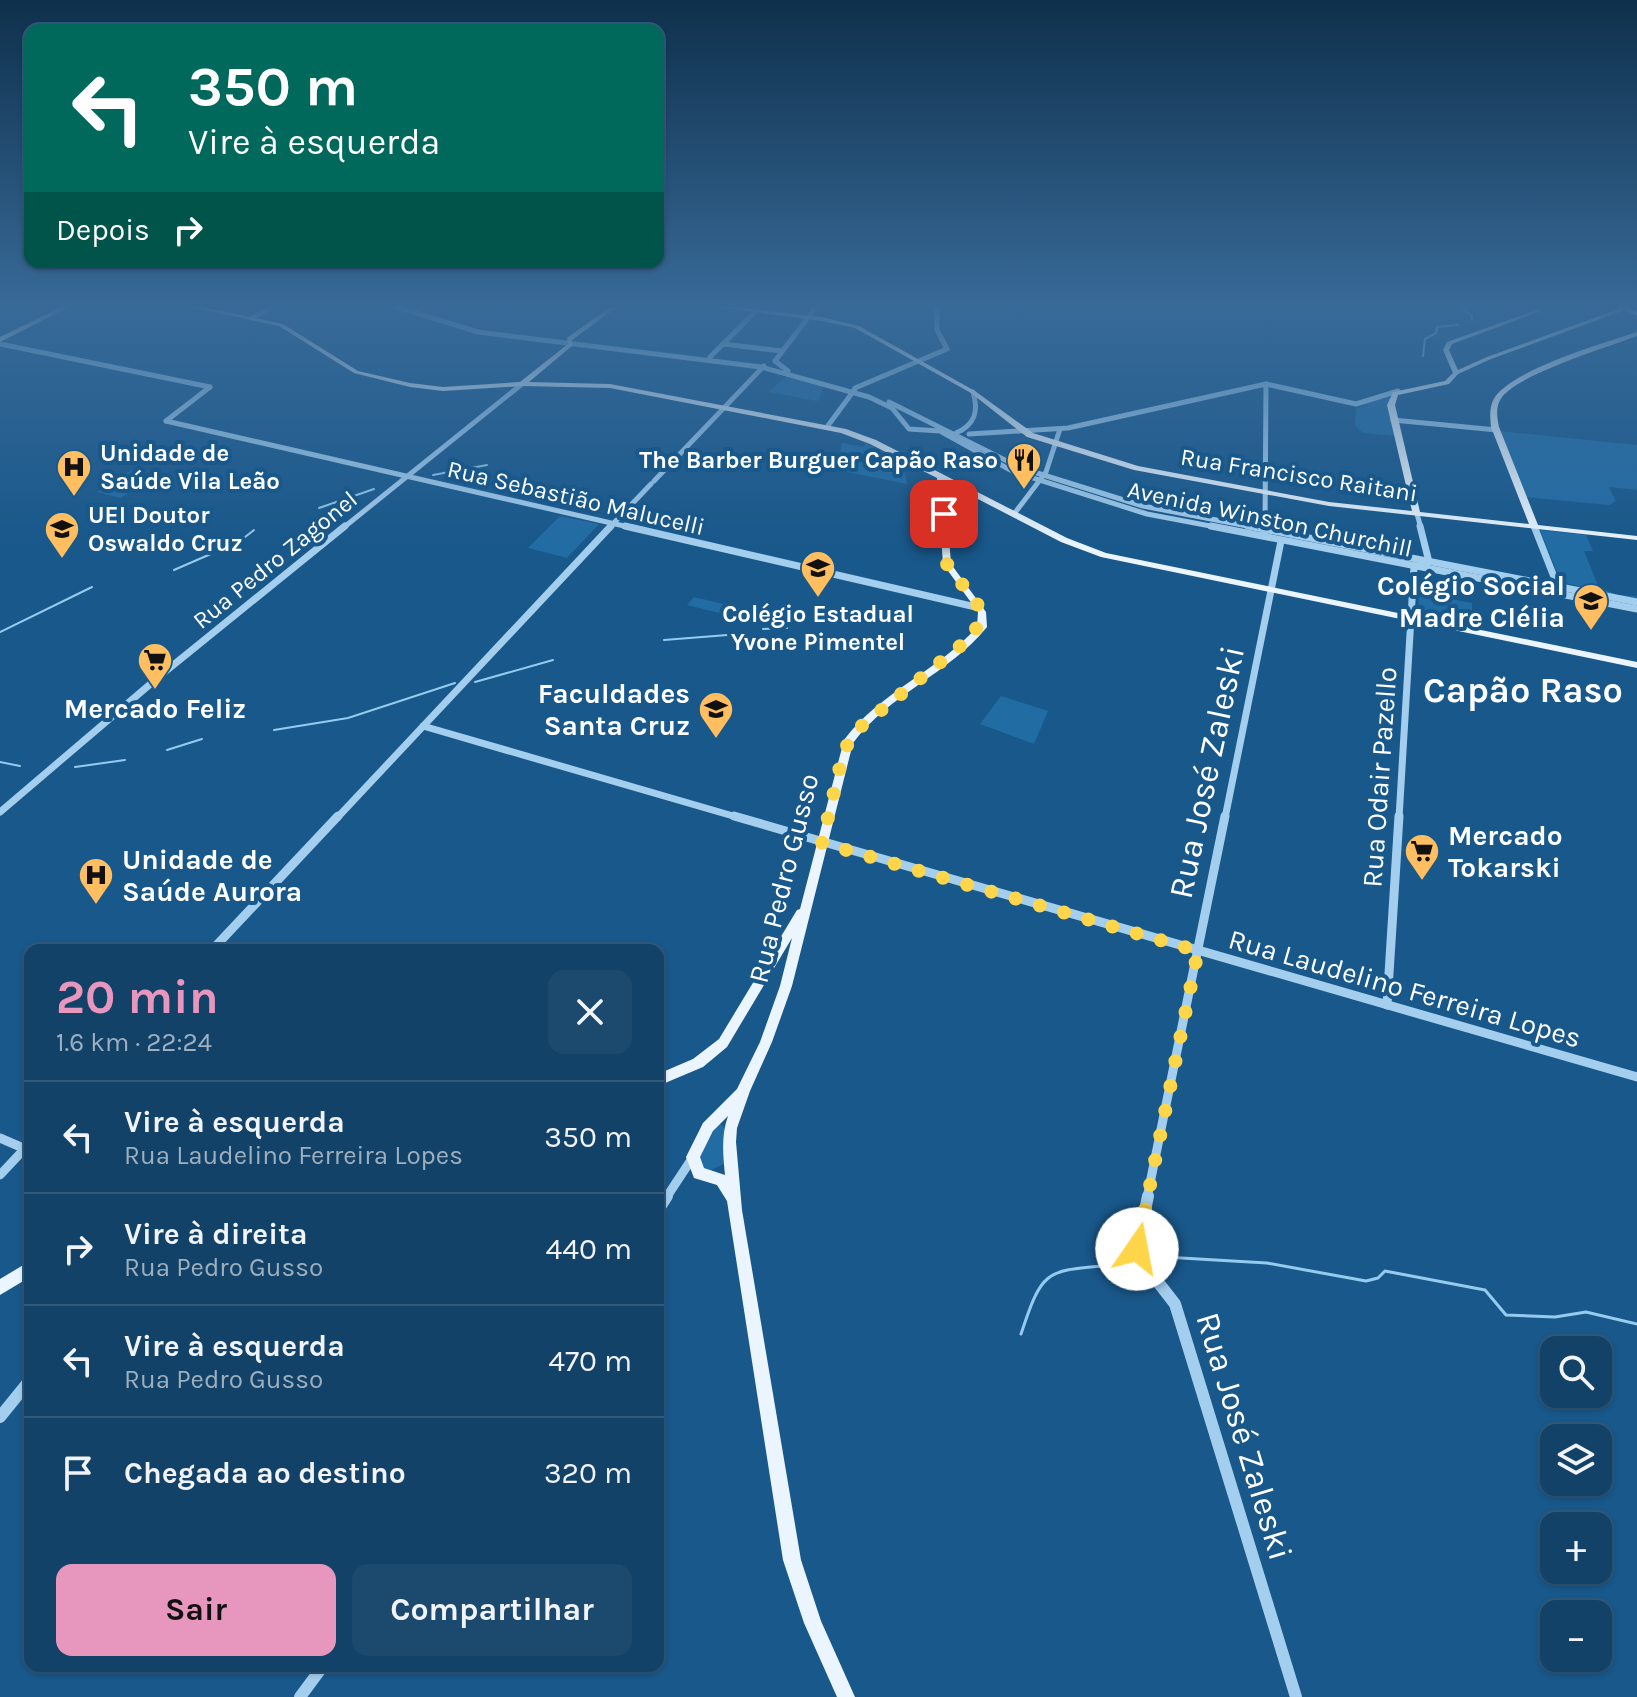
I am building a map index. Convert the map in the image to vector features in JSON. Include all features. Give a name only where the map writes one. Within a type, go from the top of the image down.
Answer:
[{"type":"main road","points":[[426,386],[443,389],[487,386]]},
{"type":"main road","points":[[594,386],[621,387],[860,436],[1080,550],[1637,665]]},
{"type":"main road","name":"Rua Francisco Raitani","points":[[966,386],[1026,432],[1143,470],[1265,493],[1417,514],[1637,538]]},
{"type":"main road","points":[[1384,394],[1432,386]]},
{"type":"main road","points":[[1510,386],[1495,404],[1493,413],[1534,526]]},
{"type":"main road","points":[[1396,394],[1393,420],[1417,514]]},
{"type":"main road","points":[[941,476],[947,564],[980,608]]},
{"type":"main road","name":"Rua Pedro Gusso","points":[[693,1157],[708,1127],[725,1119],[743,1091],[780,1005],[843,754],[853,733],[975,634],[983,621],[980,608]]},
{"type":"main road","points":[[664,1077],[698,1063],[723,1043],[807,901]]},
{"type":"main road","points":[[725,1119],[735,1210],[792,1560],[813,1623],[846,1697]]},
{"type":"main road","points":[[693,1157],[696,1169],[724,1182],[735,1210]]},
{"type":"main road","points":[[709,1177],[731,1169]]},
{"type":"main road","points":[[0,1288],[24,1272]]},
{"type":"street","name":"Rua Sebastião Malucelli","points":[[206,386],[210,387],[166,421],[980,608]]},
{"type":"street","name":"Rua Pedro Zagonel","points":[[0,812],[161,675],[519,386]]},
{"type":"street","points":[[218,944],[743,386]]},
{"type":"street","points":[[839,386],[855,390]]},
{"type":"street","points":[[842,386],[855,390]]},
{"type":"street","points":[[827,427],[855,390],[863,386]]},
{"type":"street","points":[[973,392],[977,414],[967,434],[1060,429],[1256,386]]},
{"type":"street","points":[[1266,386],[1265,531],[1281,541]]},
{"type":"street","points":[[1276,386],[1356,404],[1384,394]]},
{"type":"street","name":"Avenida Winston Churchill","points":[[855,390],[890,407],[909,429],[940,431],[1014,472],[1163,511],[1558,587],[1582,596],[1637,602]]},
{"type":"street","name":"Avenida Winston Churchill","points":[[855,390],[955,433],[967,434],[1041,479],[1147,514],[1637,609]]},
{"type":"street","points":[[1393,420],[1497,430]]},
{"type":"street","points":[[1014,514],[1041,479],[1060,429]]},
{"type":"street","points":[[1414,567],[1428,562],[1417,514]]},
{"type":"street","points":[[1534,526],[1558,587]]},
{"type":"street","name":"Rua José Zaleski","points":[[1281,541],[1137,1252],[1173,1299],[1296,1697]]},
{"type":"street","name":"Rua Odair Pazello","points":[[1387,1005],[1414,567]]},
{"type":"street","name":"Rua Laudelino Ferreira Lopes","points":[[423,726],[1637,1077]]},
{"type":"street","points":[[0,1138],[24,1147]]},
{"type":"street","points":[[0,1175],[24,1152]]},
{"type":"street","points":[[664,1202],[693,1157]]},
{"type":"street","points":[[674,1188],[690,1178],[709,1177]]},
{"type":"street","points":[[0,1417],[24,1387]]},
{"type":"street","points":[[300,1697],[319,1672]]},
{"type":"shaded area","points":[[775,386],[824,386],[818,401],[768,392]]},
{"type":"shaded area","points":[[1385,395],[1390,398],[1395,436],[1363,433],[1355,425],[1356,409]]},
{"type":"shaded area","points":[[1499,431],[1637,445],[1637,490],[1609,487],[1616,501],[1609,505],[1525,497]]},
{"type":"shaded area","points":[[842,443],[864,447],[865,443],[919,469],[904,469],[907,484],[837,470]]},
{"type":"shaded area","points":[[130,471],[154,477],[121,498],[97,492]]},
{"type":"shaded area","points":[[560,516],[599,524],[567,558],[528,548]]},
{"type":"shaded area","points":[[1540,530],[1586,535],[1593,551],[1584,551],[1599,588],[1618,595],[1637,596],[1637,600],[1561,582]]},
{"type":"shaded area","points":[[1419,593],[1472,603],[1472,628],[1421,617],[1418,614]]},
{"type":"shaded area","points":[[694,597],[761,613],[755,622],[687,605]]},
{"type":"shaded area","points":[[1001,696],[1048,711],[1034,744],[980,724]]},
{"type":"shaded area","points":[[719,1123],[726,1128],[726,1163],[711,1170],[704,1168],[698,1158]]},
{"type":"waterway","points":[[433,475],[487,465]]},
{"type":"waterway","points":[[319,508],[374,489]]},
{"type":"waterway","points":[[228,545],[240,541],[254,530]]},
{"type":"waterway","points":[[174,570],[213,553]]},
{"type":"waterway","points":[[0,632],[92,587]]},
{"type":"waterway","points":[[763,629],[787,628]]},
{"type":"waterway","points":[[664,640],[740,634]]},
{"type":"waterway","points":[[475,682],[553,660]]},
{"type":"waterway","points":[[274,730],[348,718],[455,683]]},
{"type":"waterway","points":[[167,750],[202,739]]},
{"type":"waterway","points":[[75,767],[125,760]]},
{"type":"waterway","points":[[0,762],[20,766]]},
{"type":"waterway","points":[[1147,1256],[1267,1263],[1366,1281],[1378,1278],[1385,1271],[1485,1290],[1506,1315],[1555,1317],[1586,1312],[1637,1324]]},
{"type":"waterway","points":[[1021,1334],[1035,1296],[1050,1277],[1074,1269],[1114,1265]]},
{"type":"place","name":"The Barber Burguer Capão Raso","points":[[1024,491]]},
{"type":"place","name":"Unidade de Saúde Vila Leão","points":[[74,498]]},
{"type":"place","name":"UEI Doutor Oswaldo Cruz","points":[[62,560]]},
{"type":"place","name":"Colégio Estadual Yvone Pimentel","points":[[818,599]]},
{"type":"place","name":"Colégio Social Madre Clélia","points":[[1591,632]]},
{"type":"place","name":"Mercado Feliz","points":[[155,691]]},
{"type":"place","name":"Faculdades Santa Cruz","points":[[716,740]]},
{"type":"place","name":"Mercado Tokarski","points":[[1422,882]]},
{"type":"place","name":"Unidade de Saúde Aurora","points":[[96,906]]},
{"type":"district","name":"Capão Raso","points":[[1523,689]]},
{"type":"route","points":[[944,514],[947,564],[980,608],[975,634],[853,733],[843,754],[822,843],[1198,951],[1137,1249]]}]
